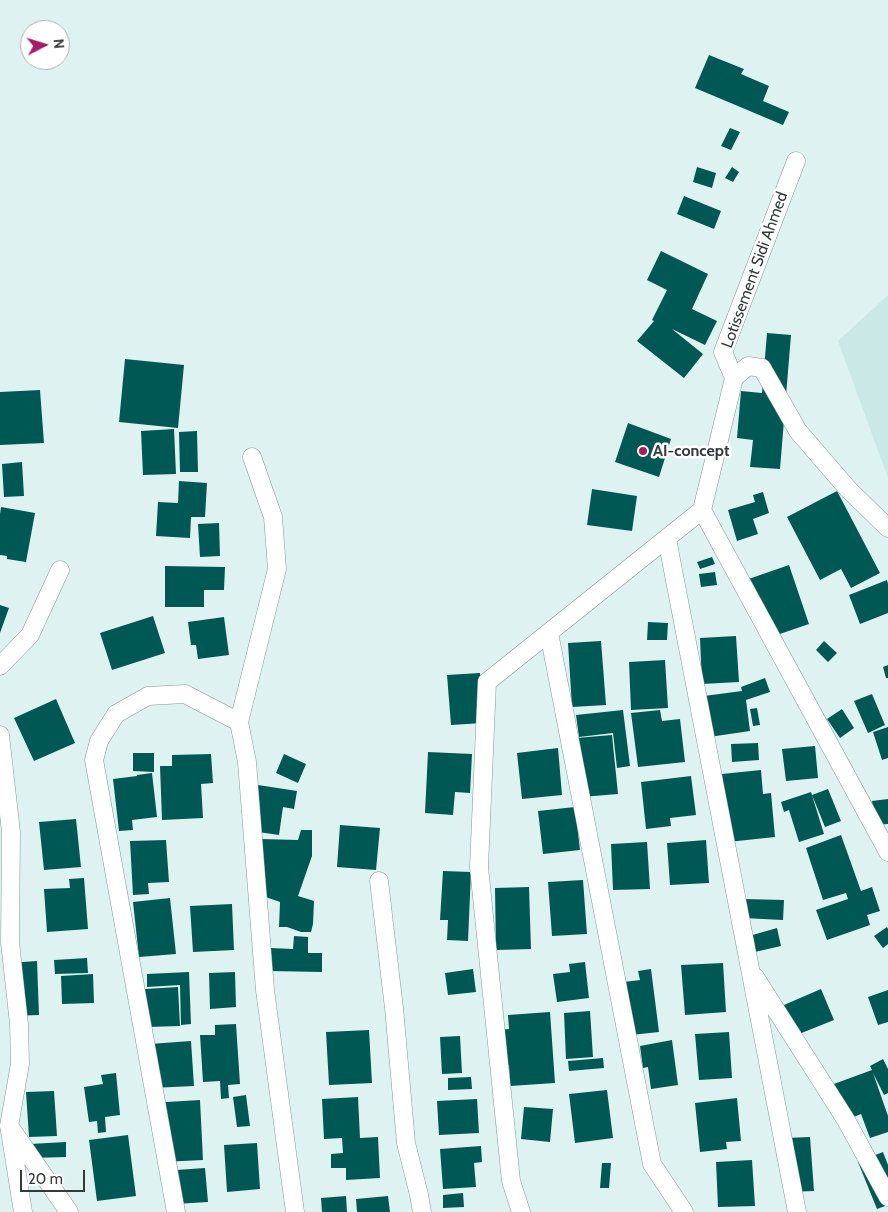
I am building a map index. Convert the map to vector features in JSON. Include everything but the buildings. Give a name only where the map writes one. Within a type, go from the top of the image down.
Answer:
[{"type":"street","name":"Lotissement Sidi Ahmed","points":[[734,378],[723,352],[796,162]]},
{"type":"street","points":[[522,1212],[512,1181],[478,866],[487,682],[702,510],[734,378],[748,366],[762,368],[798,430],[848,489],[888,528]]},
{"type":"street","points":[[252,457],[273,517],[277,569],[239,722],[247,762],[265,990],[294,1212]]},
{"type":"street","points":[[702,510],[888,852]]},
{"type":"street","points":[[667,539],[797,1212]]},
{"type":"street","points":[[0,666],[30,635],[60,570]]},
{"type":"street","points":[[549,632],[652,1164],[684,1212]]},
{"type":"street","points":[[176,1212],[94,760],[99,741],[116,714],[148,696],[185,694],[239,722]]},
{"type":"street","points":[[0,735],[11,832],[10,942],[19,1024],[20,1064],[9,1126],[23,1212]]},
{"type":"street","points":[[380,881],[406,1143],[422,1212]]},
{"type":"street","points":[[750,968],[846,1120],[888,1197]]},
{"type":"street","points":[[9,1126],[69,1212]]},
{"type":"shaded area","points":[[888,295],[888,478],[838,341]]},
{"type":"place","name":"AI-concept","points":[[643,451]]}]
